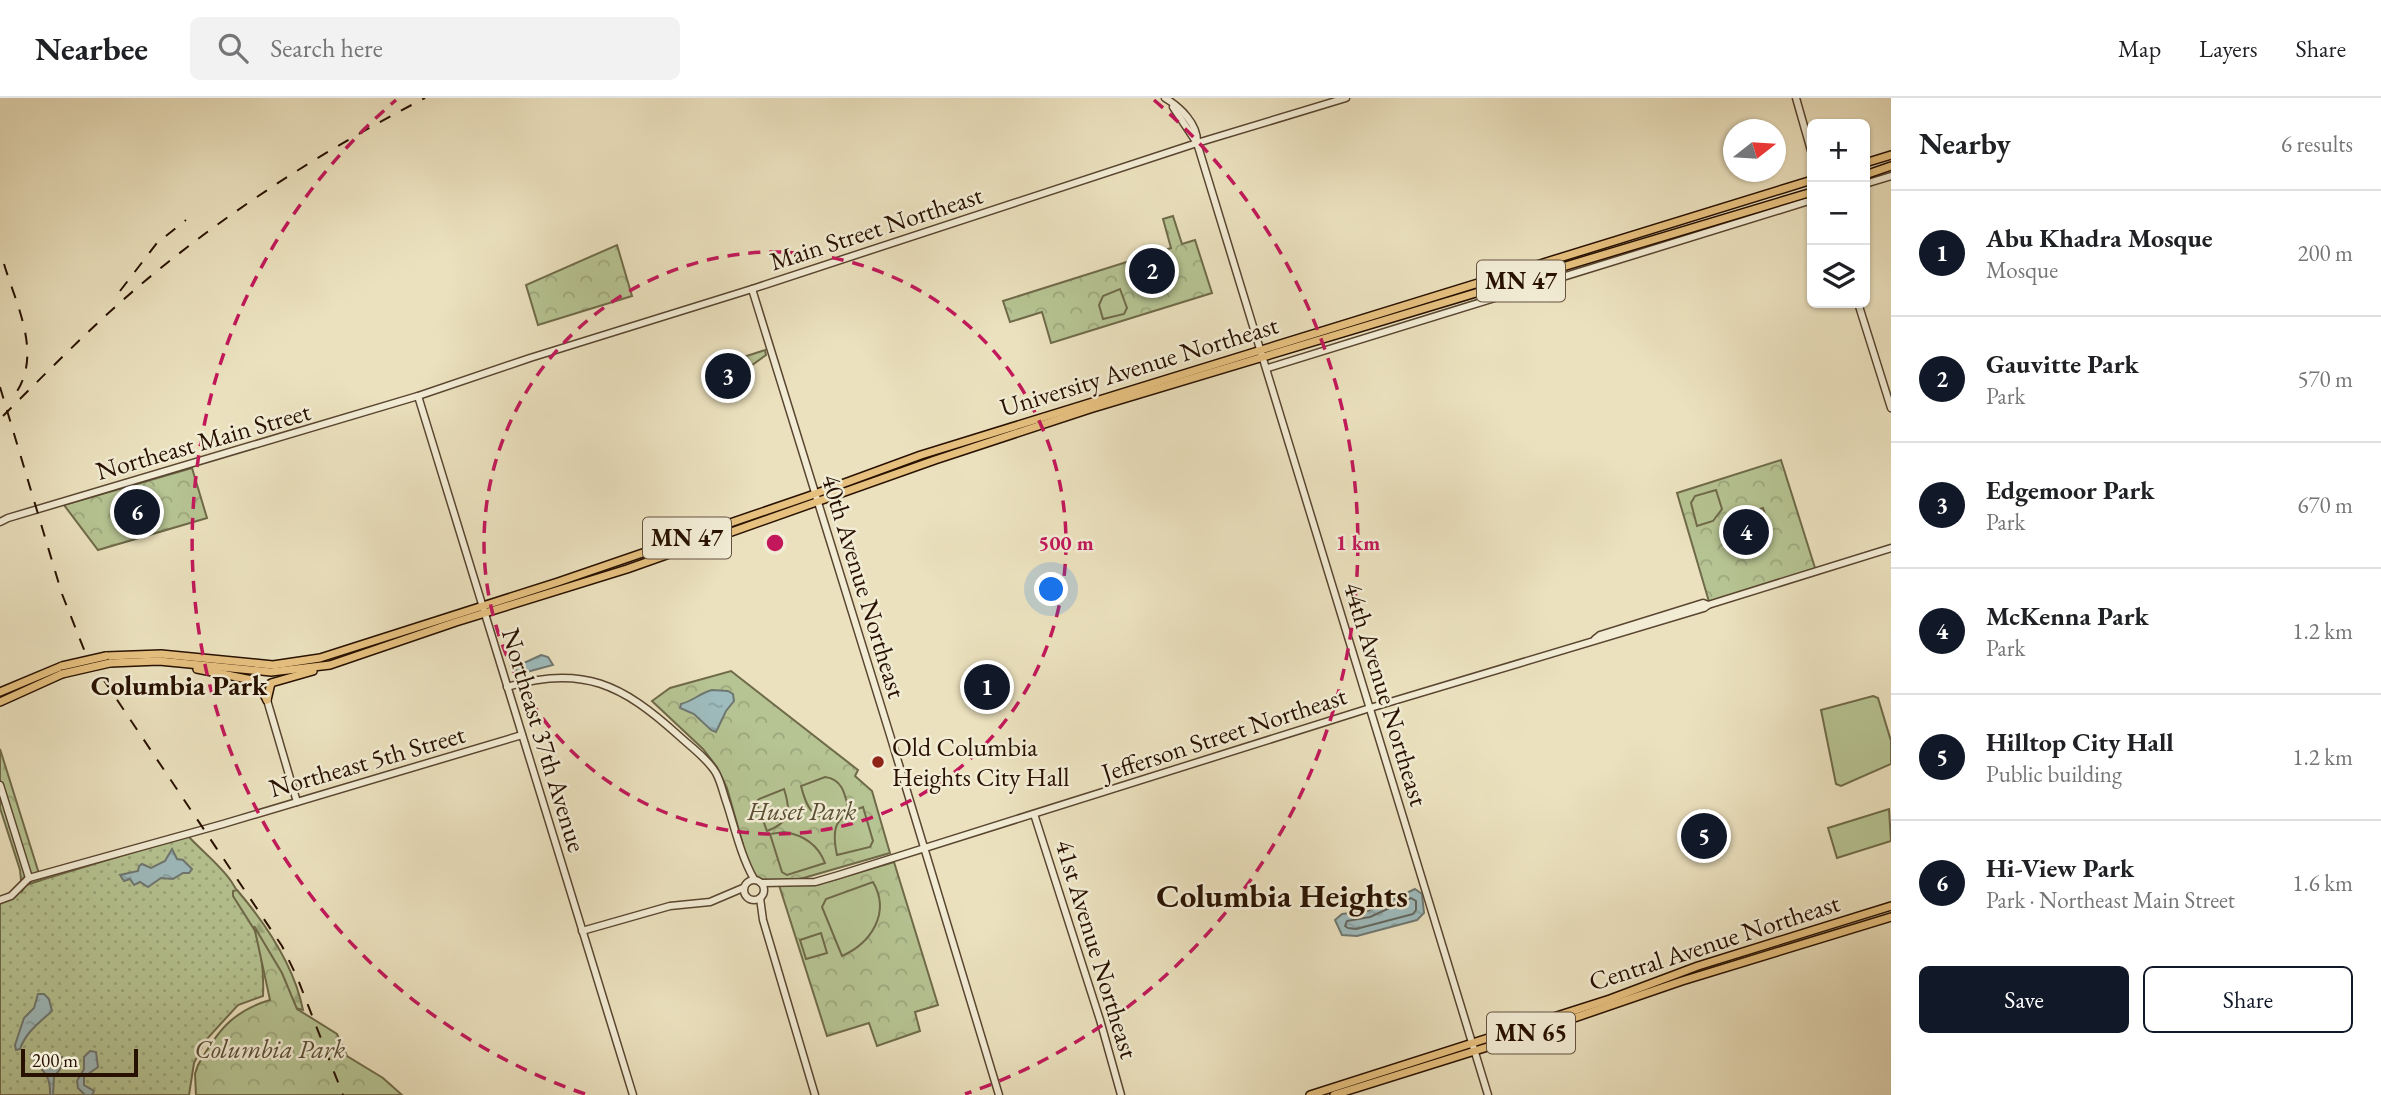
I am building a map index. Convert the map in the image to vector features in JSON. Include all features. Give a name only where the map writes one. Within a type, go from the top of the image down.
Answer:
[{"type":"main road","points":[[1870,161],[1891,155]]},
{"type":"main road","points":[[1870,173],[1891,166]]},
{"type":"main road","name":"University Avenue Northeast","points":[[1264,354],[1807,182]]},
{"type":"main road","name":"University Avenue Northeast","points":[[484,610],[816,497],[912,458],[1807,193]]},
{"type":"main road","name":"MN 47","points":[[0,692],[62,670],[108,659],[161,654],[289,664],[484,610]]},
{"type":"main road","name":"MN 47","points":[[108,659],[271,672],[330,665],[484,610]]},
{"type":"main road","points":[[176,663],[202,671],[252,680],[267,700]]},
{"type":"main road","points":[[267,700],[271,683],[330,665]]},
{"type":"main road","name":"MN 47","points":[[0,702],[62,670]]},
{"type":"main road","name":"Central Avenue Northeast","points":[[1334,1095],[1698,966],[1891,906]]},
{"type":"main road","name":"Central Avenue Northeast","points":[[1310,1095],[1891,917]]},
{"type":"street","name":"44th Avenue Northeast","points":[[1165,98],[1197,143],[1264,354],[1488,1095]]},
{"type":"street","name":"Main Street Northeast","points":[[418,396],[1197,143],[1346,98]]},
{"type":"street","points":[[1796,98],[1807,136]]},
{"type":"street","points":[[1870,182],[1891,176]]},
{"type":"street","name":"University Avenue Northeast","points":[[1268,368],[1807,202]]},
{"type":"street","name":"40th Avenue Northeast","points":[[752,289],[999,1095]]},
{"type":"street","points":[[1860,308],[1891,408]]},
{"type":"street","name":"Northeast Main Street","points":[[0,523],[8,518],[418,396]]},
{"type":"street","name":"Northeast 37th Avenue","points":[[418,396],[633,1095]]},
{"type":"street","name":"Jefferson Street Northeast","points":[[582,930],[670,906],[710,902],[724,898],[751,883],[815,882],[1595,639],[1650,619],[1703,603],[1707,605],[1891,548]]},
{"type":"street","points":[[507,687],[539,679],[583,680],[616,689],[644,705],[701,756],[716,773],[751,883],[749,898],[763,920]]},
{"type":"street","points":[[267,700],[297,802]]},
{"type":"street","name":"Northeast 5th Street","points":[[29,878],[522,736]]},
{"type":"street","points":[[0,785],[29,878],[11,897],[0,900]]},
{"type":"street","name":"41st Avenue Northeast","points":[[1034,814],[1106,1039],[1121,1095]]},
{"type":"street","name":"Jefferson Street Northeast","points":[[724,898],[762,895],[783,882]]},
{"type":"street","points":[[751,883],[762,895],[763,920],[815,1095]]},
{"type":"green space","points":[[1173,216],[1182,244],[1195,240],[1212,293],[1051,343],[1042,312],[1010,322],[1003,301],[1171,248],[1163,219]]},
{"type":"green space","points":[[617,245],[632,296],[538,325],[526,285]]},
{"type":"green space","points":[[1120,289],[1127,308],[1124,314],[1103,319],[1099,305],[1103,296]]},
{"type":"green space","points":[[765,350],[766,355],[723,386],[716,366]]},
{"type":"green space","points":[[1781,460],[1816,571],[1710,605],[1677,493]]},
{"type":"green space","points":[[192,468],[207,518],[98,550],[64,505]]},
{"type":"green space","points":[[1716,490],[1722,509],[1713,521],[1697,526],[1691,503],[1695,496]]},
{"type":"green space","points":[[1763,508],[1771,532],[1767,537],[1745,544],[1742,529],[1748,513]]},
{"type":"green space","name":"Huset Park","points":[[731,671],[858,770],[855,776],[872,791],[890,853],[800,879],[761,881],[753,873],[727,788],[717,767],[703,749],[652,701],[670,688]]},
{"type":"green space","points":[[1873,696],[1878,698],[1891,741],[1891,764],[1841,786],[1836,784],[1821,710]]},
{"type":"green space","points":[[0,749],[41,880],[26,885],[22,891],[20,870],[0,808]]},
{"type":"green space","points":[[825,777],[839,784],[849,811],[822,817],[811,811],[801,786]]},
{"type":"green space","points":[[784,789],[788,804],[785,820],[767,831],[756,802]]},
{"type":"green space","points":[[863,807],[873,841],[870,847],[837,855],[837,824],[846,815]]},
{"type":"green space","points":[[1889,809],[1891,841],[1837,858],[1828,828]]},
{"type":"green space","points":[[784,832],[809,842],[825,863],[787,875],[782,872],[770,834]]},
{"type":"green space","points":[[189,837],[222,869],[239,894],[252,922],[260,951],[263,996],[238,1005],[205,1041],[194,1063],[189,1095],[0,1095],[0,902],[11,899],[28,884]]},
{"type":"green space","name":"Huset Park","points":[[894,862],[938,1005],[915,1012],[920,1031],[877,1046],[869,1023],[827,1036],[779,885],[817,885]]},
{"type":"green space","points":[[873,882],[880,905],[875,926],[862,943],[842,956],[822,907],[826,899]]},
{"type":"green space","points":[[237,890],[278,946],[293,977],[303,1010],[291,1007],[257,934],[233,896],[233,891]]},
{"type":"green space","name":"Columbia Park","points":[[254,926],[282,973],[297,1009],[337,1034],[347,1056],[383,1078],[402,1095],[196,1095],[195,1074],[198,1065],[219,1033],[245,1010],[270,1000]]},
{"type":"green space","points":[[821,933],[827,953],[806,959],[800,940]]},
{"type":"water","points":[[541,655],[548,657],[553,665],[519,674],[515,669],[515,664]]},
{"type":"water","points":[[712,690],[728,691],[733,694],[734,701],[716,732],[694,714],[680,708],[681,704]]},
{"type":"water","points":[[172,849],[177,859],[183,860],[192,869],[189,873],[183,873],[173,879],[161,878],[148,887],[140,882],[134,885],[130,879],[124,881],[120,875],[138,871],[142,864],[151,868],[165,861]]},
{"type":"water","points":[[1415,889],[1422,894],[1424,913],[1417,920],[1357,936],[1342,935],[1335,920],[1342,914],[1368,911]]},
{"type":"water","points":[[38,994],[44,994],[49,999],[52,1011],[29,1033],[20,1049],[16,1050],[15,1045],[24,1018],[34,1008]]},
{"type":"water","points":[[90,1051],[96,1052],[98,1067],[84,1077],[84,1085],[94,1091],[92,1095],[85,1095],[78,1088],[77,1081],[84,1069],[84,1057]]},
{"type":"water","points":[[34,1054],[44,1063],[62,1057],[60,1069],[54,1077],[53,1095],[50,1095],[47,1076],[31,1055]]},
{"type":"railway","points":[[3,416],[108,313],[211,229],[316,159],[425,98]]},
{"type":"railway","points":[[120,291],[157,243],[186,220]]},
{"type":"railway","points":[[4,264],[21,314],[27,349],[22,382],[13,397]]},
{"type":"railway","points":[[0,387],[62,594],[85,652],[282,946],[297,977],[343,1095]]},
{"type":"place","name":"Gauvitte Park","points":[[1152,271]]},
{"type":"place","name":"Edgemoor Park","points":[[728,376]]},
{"type":"place","name":"Hi-View Park","points":[[137,512]]},
{"type":"place","name":"McKenna Park","points":[[1746,532]]},
{"type":"place","name":"Abu Khadra Mosque","points":[[987,687]]},
{"type":"place","name":"Old Columbia Heights City Hall","points":[[878,762]]},
{"type":"place","name":"Hilltop City Hall","points":[[1704,836]]},
{"type":"district","name":"Columbia Park","points":[[179,685]]},
{"type":"district","name":"Columbia Heights","points":[[1282,895]]}]
